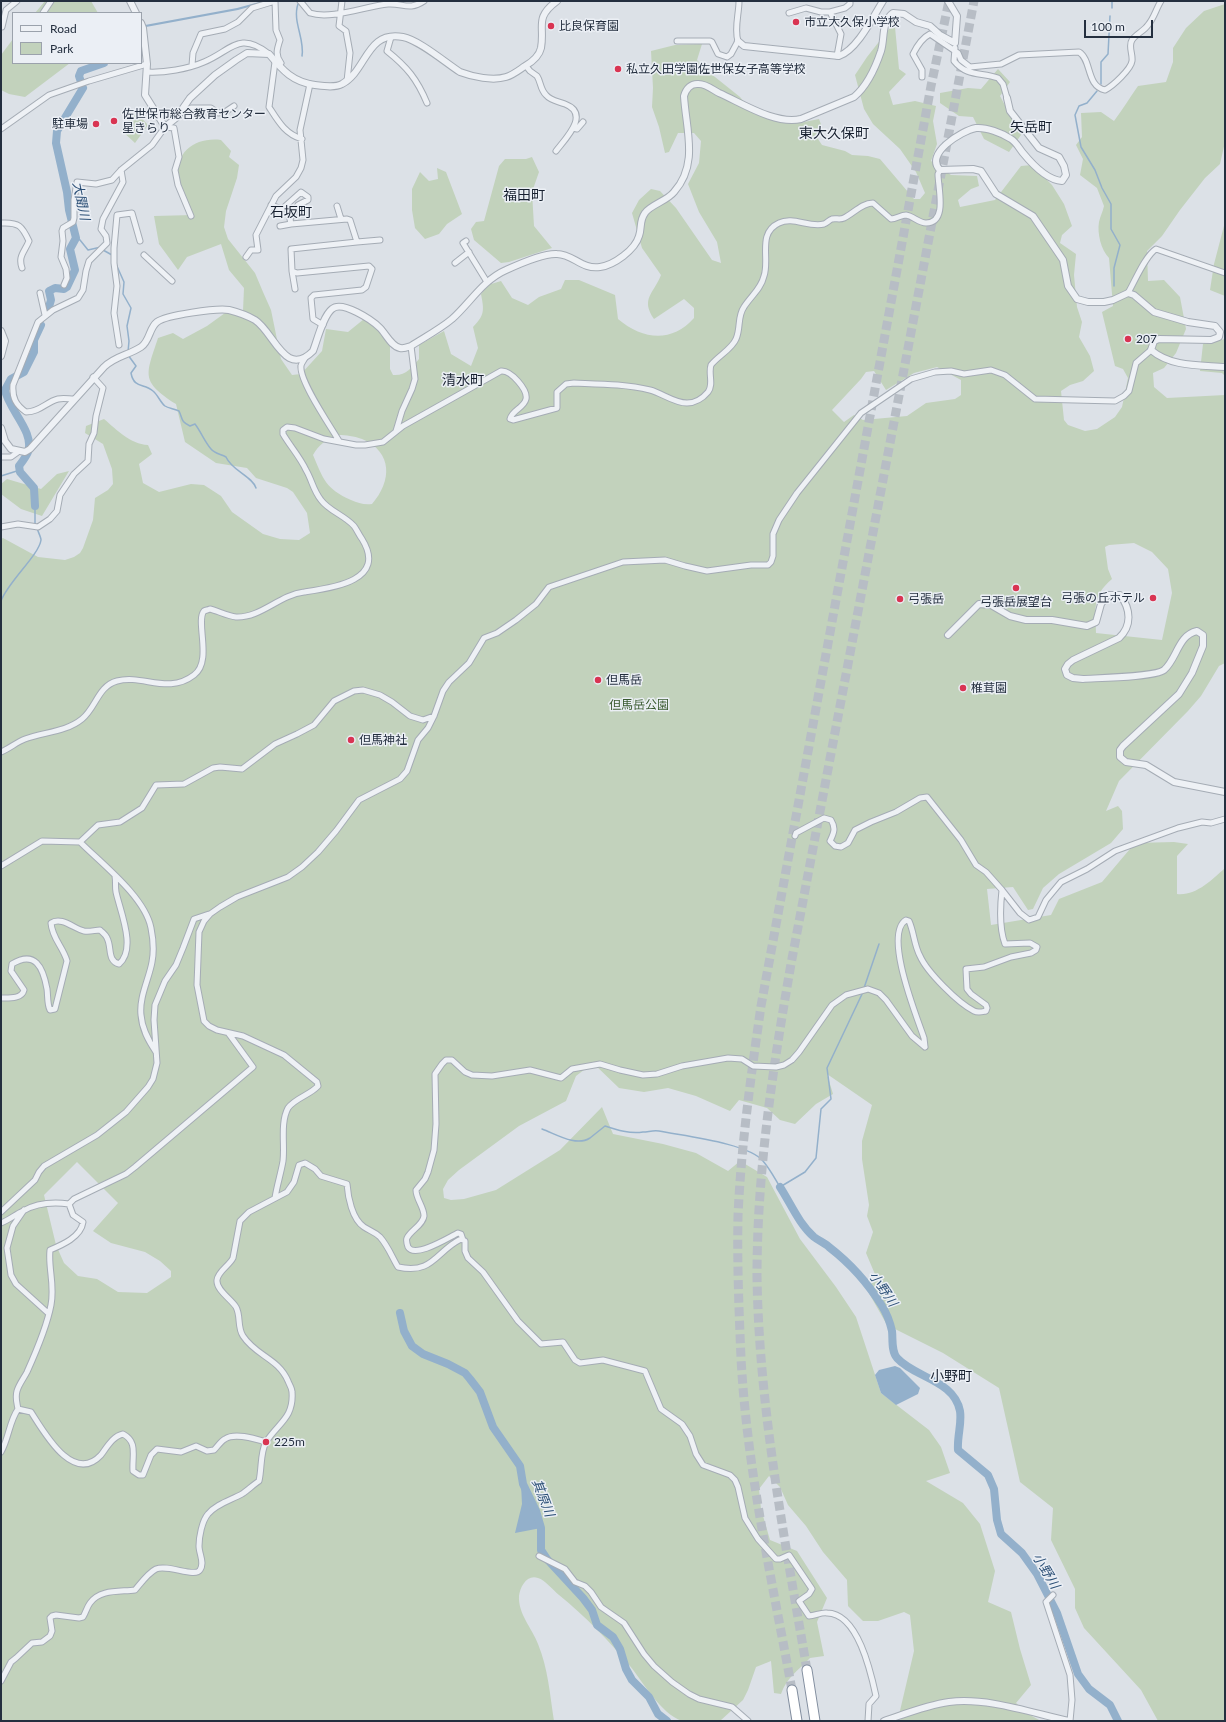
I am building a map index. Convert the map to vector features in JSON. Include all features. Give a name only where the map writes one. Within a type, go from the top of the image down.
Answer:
[{"type":"highway","points":[[807,1670],[815,1721]]},
{"type":"highway","points":[[792,1690],[797,1721]]},
{"type":"street","points":[[2,27],[6,10],[17,1]]},
{"type":"street","points":[[44,12],[51,1]]},
{"type":"street","points":[[130,1],[136,12]]},
{"type":"street","points":[[192,65],[193,53],[201,34],[225,29],[238,22],[252,8],[275,1],[276,30],[280,40],[276,50],[277,58],[283,66],[282,68]]},
{"type":"street","points":[[300,1],[313,14],[341,13],[390,4],[407,7],[417,6],[424,1]]},
{"type":"street","points":[[342,1],[339,26],[346,31],[350,53],[347,81]]},
{"type":"street","points":[[403,1],[407,7]]},
{"type":"street","points":[[146,72],[160,73],[203,63],[235,44],[252,43],[269,54],[275,62],[300,82],[326,86],[339,85],[347,81],[355,72],[372,46],[381,40],[390,37],[403,37],[413,40],[460,72],[468,75],[501,78],[508,76],[534,61],[541,48],[542,19],[546,11],[557,1]]},
{"type":"street","points":[[739,1],[736,34],[738,41],[744,46],[837,56],[843,55],[850,50],[867,27],[883,1]]},
{"type":"street","points":[[789,13],[806,8],[821,12],[830,12],[845,8],[850,4],[850,1]]},
{"type":"street","points":[[948,1],[956,16],[954,61],[960,68],[969,72],[998,78],[1003,84],[1010,111],[1039,148],[1059,157],[1064,166],[1066,175],[1062,181],[1055,180],[1026,157],[1012,139],[994,132],[975,128],[960,135],[943,147],[935,160],[936,166],[940,170],[982,170],[996,194],[1033,216],[1063,260],[1068,286],[1077,299],[1088,302],[1104,302],[1113,300],[1128,293],[1148,258],[1156,249],[1225,273]]},
{"type":"street","points":[[922,77],[922,70],[913,54],[925,37],[930,34],[958,52],[961,60],[970,67],[1001,64],[1019,55],[1079,52],[1082,54],[1091,77],[1098,87],[1105,90],[1120,77],[1132,62],[1130,44],[1133,38],[1144,31],[1151,22],[1155,10],[1162,1]]},
{"type":"street","points":[[830,12],[841,34],[837,56]]},
{"type":"street","points":[[339,441],[309,391],[301,366],[305,358],[314,351],[323,325],[332,308],[340,306],[351,309],[376,325],[395,346],[405,348],[411,346],[452,319],[487,282],[505,271],[545,256],[558,254],[567,256],[588,267],[601,267],[617,260],[632,247],[639,236],[641,221],[645,212],[673,194],[682,182],[688,169],[690,158],[684,96],[688,88],[692,85],[704,85],[751,109],[770,116],[794,120],[843,102],[860,91],[881,51],[887,19],[893,13],[904,14],[916,22],[930,26],[940,35],[955,43]]},
{"type":"street","points":[[142,26],[146,64],[145,95],[165,127]]},
{"type":"street","points":[[390,37],[386,51],[402,63],[413,75],[427,103]]},
{"type":"street","points":[[677,41],[710,41],[718,54],[727,57],[731,54],[738,41]]},
{"type":"street","points":[[64,285],[67,278],[66,268],[61,256],[63,241],[62,231],[63,228],[73,222],[77,182],[103,184],[112,180],[121,170],[152,145],[165,127],[179,114],[190,98],[215,75],[247,53],[269,54]]},
{"type":"street","points":[[275,62],[269,107],[280,124],[292,136],[302,139]]},
{"type":"street","points":[[1,129],[4,125],[49,95],[146,64]]},
{"type":"street","points":[[526,66],[537,76],[542,91],[546,96],[551,100],[570,106],[574,110],[577,119],[573,128],[556,151]]},
{"type":"street","points":[[246,257],[251,250],[258,250],[256,235],[276,196],[296,177],[301,168],[303,160],[300,130],[310,84]]},
{"type":"street","points":[[179,114],[191,108],[211,108],[218,113],[225,112],[234,106]]},
{"type":"street","points":[[573,128],[577,130],[582,122]]},
{"type":"street","points":[[165,127],[174,128],[179,157],[175,170],[178,185],[191,216]]},
{"type":"street","points":[[74,399],[58,399],[42,408],[32,412],[26,412],[18,406],[13,395],[13,385],[38,322],[46,315],[78,298],[83,290],[86,271],[90,261],[107,243],[106,236],[101,229],[103,219],[123,182],[121,170]]},
{"type":"street","points":[[1,752],[23,739],[67,727],[83,718],[106,687],[115,682],[126,680],[172,684],[186,681],[196,674],[202,661],[204,642],[202,616],[204,612],[210,609],[236,616],[248,615],[287,596],[300,592],[337,586],[353,580],[365,572],[369,559],[365,544],[354,526],[321,500],[312,487],[307,470],[283,434],[283,430],[287,427],[295,428],[324,439],[356,445],[377,444],[390,438],[396,431],[426,412],[501,370],[510,373],[519,383],[527,398],[524,403],[511,415],[510,419],[513,420],[556,408],[557,392],[566,384],[574,383],[634,387],[651,390],[685,403],[692,403],[700,399],[708,391],[711,385],[711,365],[736,340],[739,332],[740,314],[759,288],[765,275],[765,244],[768,233],[773,227],[786,221],[811,225],[826,224],[833,219],[846,217],[868,203],[873,203],[891,219],[896,219],[903,215],[911,216],[926,223],[934,221],[938,217],[940,208],[938,174],[940,170]]},
{"type":"street","points":[[271,205],[282,209],[301,192],[310,199],[298,205],[290,219],[291,224]]},
{"type":"street","points":[[337,206],[341,219]]},
{"type":"street","points":[[119,345],[114,313],[117,286],[114,254],[117,215],[132,213],[140,241]]},
{"type":"street","points":[[280,226],[347,219],[350,220],[357,242]]},
{"type":"street","points":[[1,223],[17,224],[24,229],[29,241],[21,256],[20,261],[22,268]]},
{"type":"street","points":[[296,289],[292,271],[291,249],[380,240]]},
{"type":"street","points":[[466,241],[463,243],[487,282]]},
{"type":"street","points":[[456,263],[469,252]]},
{"type":"street","points":[[144,254],[172,281]]},
{"type":"street","points":[[292,271],[297,273],[369,266],[372,269],[366,288],[362,290],[314,295],[311,298],[313,319],[323,325]]},
{"type":"street","points":[[40,293],[46,315]]},
{"type":"street","points":[[1,1212],[35,1180],[44,1166],[97,1135],[126,1112],[142,1096],[153,1079],[157,1063],[154,1020],[155,1005],[158,995],[181,953],[194,919],[210,914],[237,897],[288,877],[302,866],[331,836],[359,800],[400,779],[407,771],[418,740],[428,728],[434,716],[443,691],[449,682],[469,663],[484,638],[497,633],[516,620],[536,604],[549,587],[627,562],[665,560],[708,571],[751,565],[768,565],[773,556],[773,534],[779,520],[836,443],[860,413],[911,379],[935,372],[951,371],[964,374],[992,370],[1005,375],[1035,399],[1115,401],[1129,391],[1136,363],[1151,350],[1154,341],[1159,339],[1211,340],[1219,337],[1220,332],[1215,326],[1188,322],[1154,312],[1134,295],[1128,293]]},
{"type":"street","points":[[1,428],[8,446],[11,449],[18,452],[28,451],[93,377],[110,361],[146,344],[155,324],[165,318],[228,310],[254,320],[265,328],[282,354],[287,358],[305,358]]},
{"type":"street","points":[[1,331],[5,341],[1,356]]},
{"type":"street","points":[[396,431],[415,379],[411,346]]},
{"type":"street","points":[[1151,350],[1164,360],[1179,363],[1225,367]]},
{"type":"street","points":[[1,527],[18,524],[38,527],[50,519],[57,511],[60,495],[74,474],[88,461],[89,444],[94,433],[96,416],[103,388],[93,377]]},
{"type":"street","points":[[1,457],[11,457],[18,452]]},
{"type":"street","points":[[948,635],[979,604],[991,605],[1010,616],[1026,620],[1052,620],[1087,626],[1096,622],[1101,604],[1107,596],[1120,596],[1128,609],[1128,625],[1125,632],[1119,638],[1073,660],[1065,669],[1067,676],[1083,679],[1151,674],[1163,671],[1171,662],[1184,639],[1192,632],[1197,632],[1202,635],[1203,646],[1192,673],[1179,694],[1123,746],[1120,750],[1120,757],[1126,762],[1146,765],[1174,782],[1225,792]]},
{"type":"street","points":[[80,842],[98,825],[120,822],[142,808],[156,785],[184,784],[213,768],[220,766],[242,769],[274,744],[314,725],[334,702],[347,693],[362,690],[380,694],[410,716],[423,720],[434,716]]},
{"type":"street","points":[[795,836],[796,833],[824,818],[831,820],[834,825],[835,830],[830,841],[835,846],[841,847],[848,843],[855,830],[896,812],[920,798],[927,797],[961,840],[976,865],[986,872],[1020,913],[1026,918],[1033,919],[1038,917],[1046,900],[1061,882],[1087,869],[1115,850],[1178,828],[1202,822],[1211,823],[1225,819]]},
{"type":"street","points":[[1,866],[42,841],[80,842],[131,891],[147,918],[151,928],[152,962],[141,1003],[141,1015],[147,1037],[157,1052]]},
{"type":"street","points":[[1,998],[21,996],[23,994],[24,990],[11,971],[12,964],[21,959],[32,959],[42,971],[47,989],[50,1010],[55,1009],[67,961],[53,935],[52,923],[54,922],[62,921],[84,931],[100,930],[107,937],[111,957],[115,963],[119,964],[124,960],[126,951],[126,935],[116,892],[115,876]]},
{"type":"street","points":[[868,1721],[869,1704],[876,1696],[871,1673],[853,1629],[832,1613],[826,1612],[809,1616],[799,1601],[812,1589],[797,1565],[789,1555],[780,1560],[776,1559],[758,1539],[745,1518],[735,1480],[730,1475],[703,1465],[696,1454],[690,1436],[682,1424],[662,1409],[645,1371],[603,1360],[580,1362],[575,1360],[563,1342],[541,1344],[518,1321],[483,1272],[468,1258],[465,1251],[465,1241],[463,1240],[461,1234],[458,1233],[437,1245],[414,1251],[407,1245],[407,1238],[423,1219],[424,1213],[416,1197],[416,1190],[425,1179],[430,1165],[436,1124],[435,1074],[446,1060],[452,1060],[465,1072],[472,1075],[492,1076],[530,1070],[556,1078],[561,1078],[572,1069],[600,1064],[643,1075],[657,1074],[682,1066],[728,1058],[738,1058],[753,1066],[776,1067],[784,1065],[792,1060],[828,1010],[838,1000],[846,995],[868,988],[880,993],[898,1015],[912,1036],[924,1047],[924,1038],[907,991],[901,965],[899,929],[906,920],[909,921],[920,956],[930,972],[966,1006],[974,1011],[986,1011],[986,1005],[971,994],[967,989],[966,969],[984,967],[1011,957],[1031,954],[1037,947],[1030,943],[1005,944],[1000,909],[1002,890]]},
{"type":"street","points":[[210,914],[204,921],[199,932],[198,991],[204,1021],[209,1026],[229,1034],[243,1036],[284,1055],[317,1082],[318,1086],[305,1096],[295,1101],[288,1108],[284,1121],[283,1160],[275,1198]]},
{"type":"street","points":[[69,1204],[74,1199],[126,1174],[136,1167],[253,1067],[229,1034]]},
{"type":"street","points":[[1,1681],[11,1662],[32,1643],[42,1642],[50,1636],[52,1631],[50,1618],[52,1616],[83,1617],[89,1604],[95,1598],[113,1591],[135,1590],[151,1572],[158,1568],[168,1567],[196,1573],[200,1571],[202,1564],[199,1546],[208,1514],[221,1504],[243,1493],[259,1481],[263,1450],[266,1442],[285,1420],[292,1406],[292,1391],[284,1373],[278,1365],[254,1348],[244,1337],[238,1324],[236,1308],[217,1283],[218,1277],[231,1262],[240,1221],[249,1212],[287,1192],[294,1182],[297,1168],[301,1163],[309,1165],[321,1176],[347,1184],[349,1204],[362,1225],[373,1231],[388,1248],[398,1267],[414,1268],[427,1266],[457,1241],[463,1240]]},
{"type":"street","points":[[1,1223],[24,1210],[54,1202],[69,1204]]},
{"type":"street","points":[[1,1452],[5,1444],[12,1417],[18,1409],[16,1400],[17,1392],[27,1373],[51,1305],[53,1282],[49,1261],[50,1250],[63,1245],[72,1239],[82,1227],[82,1222],[73,1214],[69,1204]]},
{"type":"street","points":[[24,1210],[13,1226],[7,1248],[10,1275],[16,1284],[48,1313]]},
{"type":"street","points":[[18,1409],[31,1412],[49,1439],[65,1457],[75,1463],[82,1464],[99,1456],[117,1435],[122,1434],[130,1438],[133,1443],[133,1471],[139,1476],[143,1475],[151,1455],[157,1449],[181,1452],[196,1446],[207,1451],[214,1450],[224,1439],[231,1436],[247,1436],[266,1442]]},
{"type":"street","points":[[539,1556],[565,1569],[575,1582],[585,1586],[601,1607],[624,1624],[644,1654],[654,1666],[672,1682],[699,1699],[732,1707],[748,1721]]},
{"type":"street","points":[[884,1721],[928,1706],[949,1702],[961,1702],[995,1705],[1070,1721],[1072,1700],[1070,1675],[1046,1602],[1053,1595]]},
{"type":"green space","points":[[45,1],[91,1],[97,12],[36,12]]},
{"type":"green space","name":"但馬岳公園","points":[[1225,4],[1225,142],[1220,164],[1205,178],[1162,236],[1147,251],[1148,281],[1164,280],[1180,297],[1186,329],[1176,353],[1164,368],[1153,373],[1154,387],[1167,398],[1225,395],[1225,663],[1219,666],[1201,696],[1188,711],[1119,781],[1106,811],[1118,806],[1122,811],[1123,829],[1111,843],[1059,874],[1043,888],[1033,909],[1028,910],[1013,887],[987,889],[991,925],[1051,915],[1059,899],[1102,882],[1135,843],[1174,842],[1188,844],[1177,856],[1177,894],[1184,894],[1197,890],[1225,868],[1225,1721],[1158,1721],[1141,1690],[1084,1628],[1075,1608],[1075,1589],[1051,1540],[1053,1508],[1020,1482],[999,1388],[943,1353],[887,1325],[866,1288],[877,1279],[866,1253],[873,1232],[867,1216],[869,1205],[862,1159],[862,1141],[872,1105],[827,1074],[833,1094],[816,1104],[795,1124],[780,1120],[767,1108],[739,1100],[730,1111],[696,1096],[668,1088],[644,1092],[619,1088],[593,1063],[576,1076],[566,1101],[519,1126],[459,1170],[448,1180],[443,1189],[444,1198],[451,1200],[464,1199],[496,1190],[560,1150],[602,1107],[613,1134],[663,1144],[696,1153],[728,1171],[740,1161],[767,1177],[800,1239],[836,1287],[856,1317],[881,1393],[929,1430],[941,1447],[950,1473],[926,1481],[963,1503],[980,1524],[995,1571],[988,1602],[1011,1612],[1031,1685],[1016,1703],[1030,1715],[1041,1721],[901,1721],[899,1715],[914,1651],[910,1615],[904,1612],[878,1621],[863,1621],[848,1606],[847,1580],[823,1552],[806,1526],[788,1505],[780,1487],[769,1476],[759,1489],[761,1509],[770,1540],[797,1551],[827,1598],[817,1622],[824,1656],[810,1658],[793,1674],[783,1688],[781,1694],[774,1693],[771,1661],[756,1667],[743,1700],[720,1721],[682,1721],[674,1717],[653,1697],[614,1647],[578,1611],[541,1579],[534,1577],[527,1580],[523,1585],[519,1596],[519,1603],[523,1615],[538,1644],[544,1662],[554,1721],[1,1721],[1,539],[3,538],[38,557],[65,560],[80,553],[93,520],[95,498],[108,490],[113,484],[112,469],[103,444],[85,433],[86,426],[104,419],[119,432],[135,442],[148,445],[152,454],[139,464],[143,483],[159,492],[191,484],[204,485],[221,496],[232,512],[263,534],[280,539],[299,540],[310,533],[307,513],[293,492],[287,488],[256,478],[247,468],[216,463],[185,442],[176,404],[164,396],[151,383],[149,369],[158,338],[173,333],[183,339],[207,326],[225,313],[243,311],[244,288],[229,270],[221,244],[187,257],[178,270],[159,244],[154,216],[193,215],[178,178],[178,168],[184,153],[189,148],[203,141],[221,140],[231,151],[229,157],[239,165],[237,178],[226,211],[224,227],[228,239],[255,273],[271,310],[281,359],[292,375],[301,374],[322,351],[326,329],[348,332],[364,319],[390,340],[390,369],[393,375],[398,375],[408,371],[419,359],[419,345],[444,331],[451,354],[471,366],[478,348],[473,327],[482,316],[483,312],[481,294],[488,285],[501,281],[512,298],[528,305],[539,297],[561,289],[565,280],[579,280],[615,295],[618,319],[628,326],[647,335],[667,335],[676,332],[694,318],[694,308],[684,299],[654,319],[650,312],[648,301],[661,275],[642,248],[632,213],[639,200],[651,189],[660,191],[676,208],[712,260],[721,263],[717,242],[699,212],[688,184],[699,163],[701,141],[694,133],[678,133],[669,152],[665,153],[659,127],[652,107],[653,88],[651,51],[675,45],[702,44],[697,60],[710,73],[740,97],[754,114],[799,123],[819,119],[822,127],[818,139],[822,145],[845,151],[852,155],[868,156],[880,159],[914,199],[920,199],[925,193],[916,172],[900,149],[873,124],[864,109],[855,75],[889,29],[895,27],[899,69],[906,74],[889,92],[893,105],[915,101],[936,106],[933,121],[937,144],[931,161],[951,175],[977,176],[979,186],[971,189],[958,200],[960,207],[995,200],[1021,166],[1032,165],[1052,185],[1064,204],[1072,226],[1062,235],[1060,243],[1076,254],[1074,275],[1077,307],[1082,322],[1079,337],[1090,356],[1094,371],[1083,381],[1070,385],[1061,391],[1064,420],[1068,425],[1085,431],[1097,429],[1115,417],[1122,407],[1128,378],[1123,369],[1115,366],[1102,312],[1113,306],[1109,258],[1106,255],[1100,241],[1099,231],[1099,222],[1104,206],[1097,188],[1080,175],[1083,159],[1076,145],[1082,137],[1081,113],[1101,112],[1114,121],[1138,86],[1166,82],[1173,62],[1173,48],[1186,28],[1204,11]],"holes":[[[937,367],[961,380],[961,395],[955,399],[926,403],[907,416],[863,420],[854,415],[844,422],[832,410],[866,372],[874,371],[886,390],[914,373]],[[338,435],[353,436],[362,439],[379,451],[384,459],[386,477],[379,495],[372,504],[359,503],[351,500],[336,492],[326,482],[313,455],[320,445]],[[1134,543],[1152,552],[1168,569],[1172,593],[1162,640],[1096,633],[1096,603],[1105,585],[1112,579],[1108,569],[1105,547],[1109,545]],[[77,1162],[118,1203],[93,1231],[111,1243],[145,1252],[160,1261],[171,1271],[171,1277],[147,1293],[118,1292],[97,1279],[78,1276],[64,1263],[56,1245],[44,1195]]]},
{"type":"green space","points":[[12,40],[12,64],[69,64],[25,97],[9,94],[1,90],[1,55]]},
{"type":"green space","points":[[998,69],[1010,82],[1000,96],[1021,135],[1009,152],[984,139],[973,117],[959,116],[940,103],[940,93],[968,88],[981,89]]},
{"type":"green space","points":[[135,111],[148,125],[135,143],[121,130]]},
{"type":"green space","points":[[532,157],[539,172],[532,192],[534,226],[552,248],[509,262],[501,263],[474,240],[471,229],[476,222],[484,221],[499,166],[505,159],[526,159]]},
{"type":"green space","points":[[437,168],[446,172],[462,214],[447,224],[439,234],[425,239],[415,228],[412,210],[412,189],[420,172],[429,181],[438,179]]},
{"type":"green space","points":[[1225,222],[1225,296],[1210,290],[1214,264]]},
{"type":"green space","points":[[1225,339],[1225,376],[1222,373],[1200,371],[1203,344]]},
{"type":"green space","points":[[69,471],[42,516],[21,509],[1,494],[1,484],[7,479],[41,489],[57,474]]},
{"type":"water","points":[[263,1],[270,1],[238,10],[146,27],[145,25],[237,8]]},
{"type":"water","points":[[895,1366],[900,1368],[920,1388],[918,1394],[896,1405],[881,1393],[875,1375],[879,1370]]},
{"type":"water","points":[[521,1484],[523,1484],[536,1511],[541,1528],[515,1533],[522,1504]]},
{"type":"waterway","points":[[1112,1],[1112,8]]},
{"type":"waterway","points":[[298,4],[297,23],[302,43],[302,56]]},
{"type":"waterway","points":[[1101,84],[1101,62],[1108,54],[1110,16]]},
{"type":"waterway","name":"大聞川","points":[[81,82],[79,76],[81,71],[101,64]]},
{"type":"waterway","name":"大聞川","points":[[49,307],[51,300],[49,291],[55,288],[64,289],[67,287],[75,270],[70,249],[76,238],[56,143],[57,131],[83,88]]},
{"type":"waterway","points":[[1097,91],[1087,103],[1079,106],[1075,115],[1081,147],[1095,170],[1102,188],[1111,204],[1111,229],[1120,245],[1114,268],[1114,286]]},
{"type":"waterway","points":[[76,238],[80,240],[88,250],[101,247]]},
{"type":"waterway","points":[[103,250],[112,255]]},
{"type":"waterway","points":[[116,264],[124,282],[123,294],[131,308],[127,326],[129,341],[128,352]]},
{"type":"waterway","name":"大聞川","points":[[35,506],[34,488],[20,472],[19,466],[28,452],[28,437],[7,397],[5,390],[11,379],[24,372],[34,352],[34,340],[41,325]]},
{"type":"waterway","points":[[128,355],[136,366],[131,373],[134,381],[137,384],[153,391],[165,406],[179,411],[182,420],[185,423],[190,426],[195,424],[211,449],[226,457],[233,466],[254,484],[256,488]]},
{"type":"waterway","points":[[1,476],[20,470]]},
{"type":"waterway","points":[[35,506],[35,525]]},
{"type":"waterway","points":[[1,601],[39,546],[41,539],[37,528]]},
{"type":"waterway","name":"小野川","points":[[864,988],[879,944]]},
{"type":"waterway","points":[[542,1129],[566,1139],[579,1141],[590,1138],[605,1126],[628,1132],[657,1131],[714,1141],[744,1149],[755,1155],[766,1164],[780,1187],[805,1172],[816,1158],[821,1109],[831,1099],[827,1068],[863,992]]},
{"type":"waterway","name":"小野川","points":[[780,1187],[809,1232],[845,1260],[877,1298],[887,1315],[892,1331],[893,1348],[897,1358],[905,1365],[942,1386],[950,1392],[956,1401],[960,1411],[958,1450],[988,1475],[994,1489],[997,1520],[1001,1534],[1022,1553],[1037,1574],[1057,1613],[1078,1674],[1089,1689],[1110,1705],[1118,1721]]},
{"type":"waterway","name":"其原川","points":[[400,1313],[404,1331],[412,1346],[423,1354],[465,1373],[480,1392],[493,1427],[520,1466],[523,1484],[536,1511],[541,1528],[541,1550],[547,1559],[592,1610],[597,1625],[613,1637],[620,1649],[626,1669],[632,1680],[649,1697],[658,1714],[667,1721]]},
{"type":"tunnel","points":[[792,1690],[754,1483],[744,1400],[741,1358],[738,1251],[738,1216],[741,1164],[761,1006],[931,86],[949,1]]},
{"type":"tunnel","points":[[807,1670],[774,1474],[763,1376],[757,1276],[763,1158],[772,1080],[791,964],[974,1]]},
{"type":"place","name":"市立大久保小学校","points":[[796,22]]},
{"type":"place","name":"比良保育園","points":[[551,26]]},
{"type":"place","name":"私立久田学園佐世保女子高等学校","points":[[618,69]]},
{"type":"place","name":"佐世保市総合教育センター 星きらり","points":[[114,121]]},
{"type":"place","name":"駐車場","points":[[96,124]]},
{"type":"place","name":"207","points":[[1128,339]]},
{"type":"place","name":"弓張岳展望台","points":[[1016,588]]},
{"type":"place","name":"弓張の丘ホテル","points":[[1153,598]]},
{"type":"place","name":"弓張岳","points":[[900,599]]},
{"type":"place","name":"但馬岳","points":[[598,680]]},
{"type":"place","name":"椎茸園","points":[[963,688]]},
{"type":"place","name":"但馬神社","points":[[351,740]]},
{"type":"place","name":"225m","points":[[266,1442]]},
{"type":"district","name":"矢岳町","points":[[1031,127]]},
{"type":"district","name":"東大久保町","points":[[834,133]]},
{"type":"district","name":"福田町","points":[[524,195]]},
{"type":"district","name":"石坂町","points":[[291,212]]},
{"type":"district","name":"清水町","points":[[463,380]]},
{"type":"district","name":"小野町","points":[[951,1376]]}]
